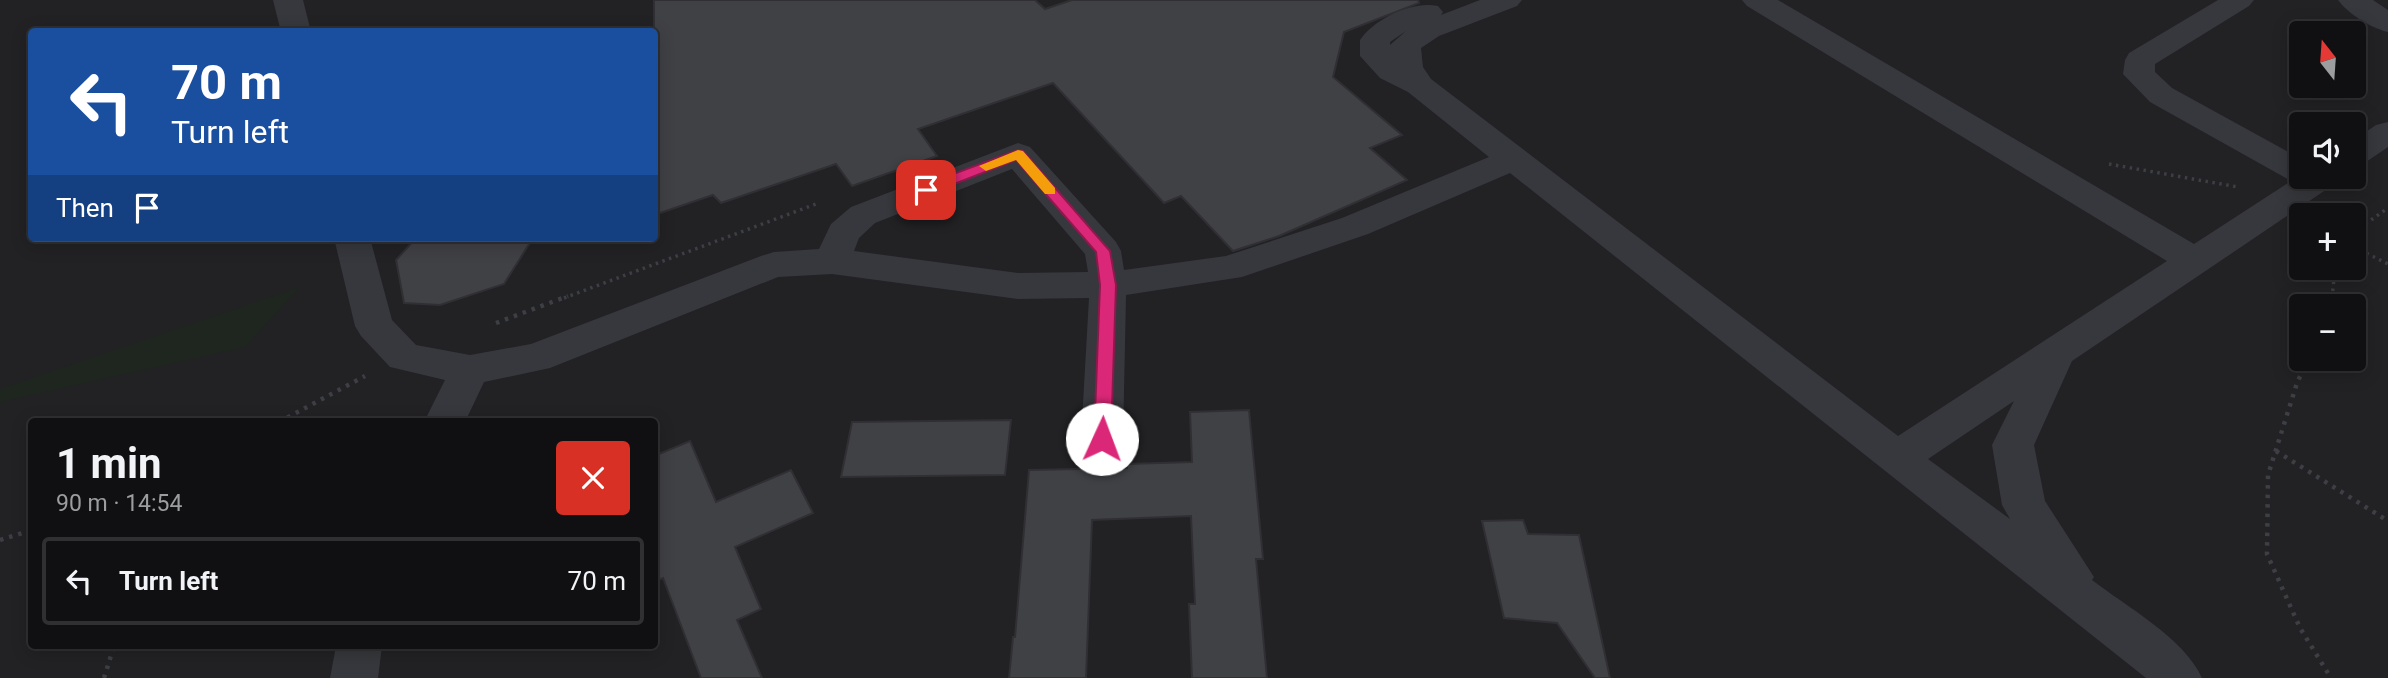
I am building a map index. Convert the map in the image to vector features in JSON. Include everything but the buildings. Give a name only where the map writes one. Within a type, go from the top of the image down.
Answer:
[{"type":"street","points":[[288,0],[295,28]]},
{"type":"street","points":[[1458,0],[1387,28],[1375,40],[1375,56],[1391,71],[1419,85],[1897,458],[2090,604],[2154,654],[2178,678]]},
{"type":"street","points":[[1419,85],[1408,67],[1405,45],[1428,30],[1507,0]]},
{"type":"street","points":[[1757,0],[2196,262]]},
{"type":"street","points":[[2239,0],[2140,60],[2139,74],[2161,95],[2289,165]]},
{"type":"street","points":[[2353,0],[2388,23]]},
{"type":"street","points":[[2366,147],[2388,132]]},
{"type":"street","points":[[832,261],[844,232],[863,215],[1018,154],[1103,251],[1108,285],[1102,439]]},
{"type":"street","points":[[353,242],[374,326],[404,358],[470,370],[536,358],[774,265],[832,261],[1018,286],[1108,285],[1229,268],[1354,226],[1514,159]]},
{"type":"street","points":[[1897,458],[2196,262],[2280,205],[2298,189]]},
{"type":"street","points":[[2056,354],[2013,445],[2016,474],[2024,505],[2090,604]]},
{"type":"street","points":[[446,418],[470,370]]},
{"type":"street","points":[[354,678],[359,649]]},
{"type":"path","points":[[2103,164],[2130,166],[2250,189],[2280,205]]},
{"type":"path","points":[[494,324],[839,195],[863,215]]},
{"type":"path","points":[[2366,224],[2388,208]]},
{"type":"path","points":[[2366,253],[2388,264]]},
{"type":"path","points":[[286,418],[340,388],[404,358]]},
{"type":"path","points":[[2302,371],[2268,475],[2267,554],[2300,628],[2332,678]]},
{"type":"path","points":[[2276,451],[2388,521]]},
{"type":"path","points":[[0,540],[28,531]]},
{"type":"path","points":[[104,678],[113,649]]},
{"type":"shaded area","points":[[0,0],[2388,0],[2388,678],[0,678]]},
{"type":"shaded area","points":[[300,287],[245,347],[0,402],[0,389]]},
{"type":"slow traffic","points":[[986,166],[1018,154],[1050,191]]},
{"type":"route","points":[[926,190],[1018,154],[1103,251],[1108,285],[1102,439]]}]
